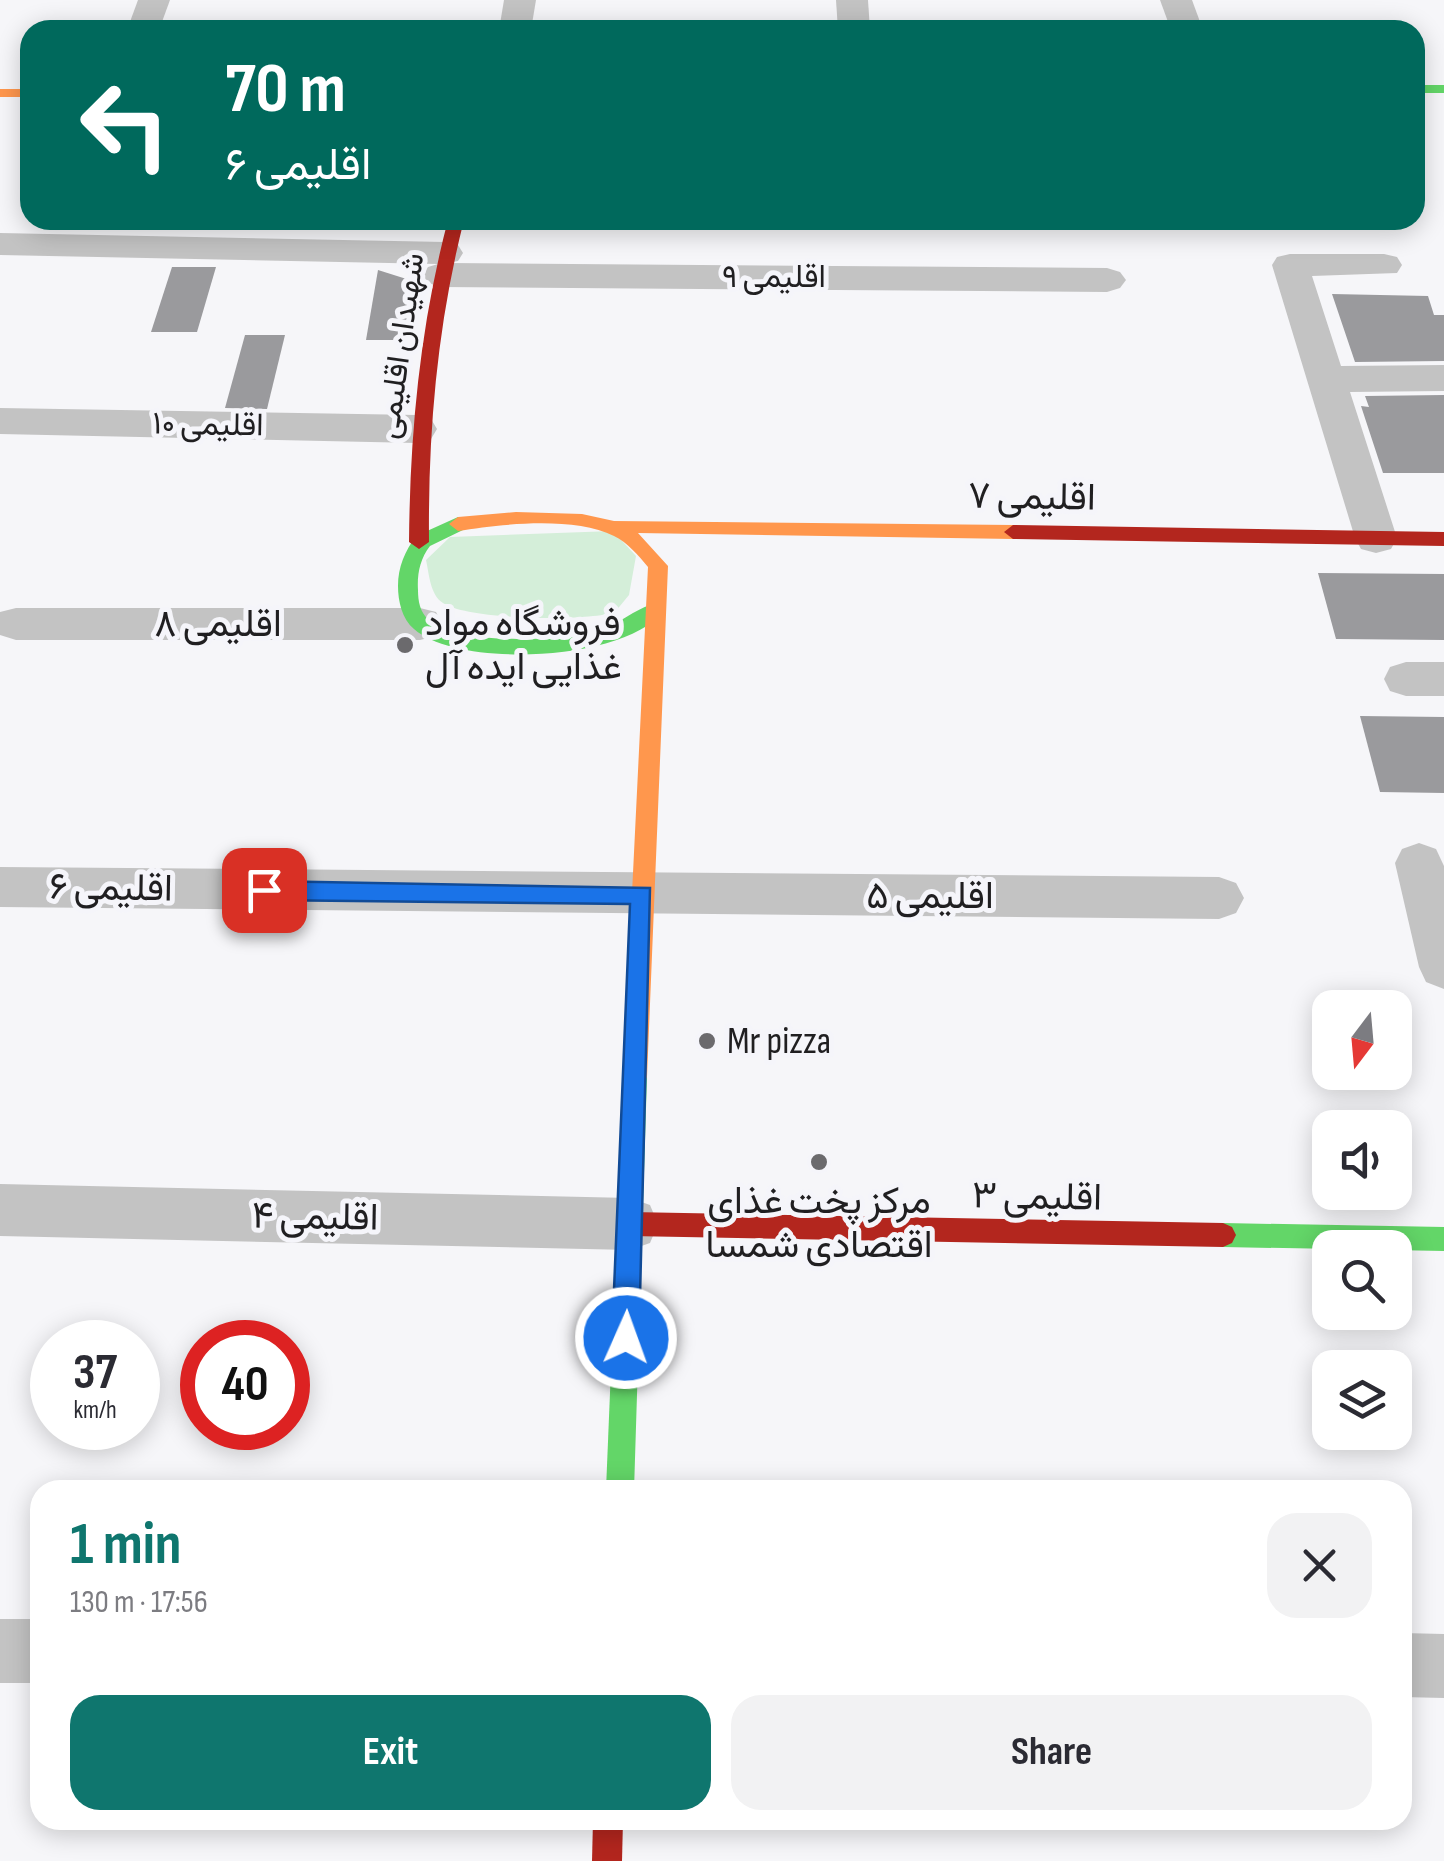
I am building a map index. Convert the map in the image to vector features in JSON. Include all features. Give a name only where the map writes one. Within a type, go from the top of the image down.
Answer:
[{"type":"street","name":"اقلیمی ۹","points":[[0,244],[447,249],[1107,280]]},
{"type":"street","name":"شهیدان اقلیمی","points":[[420,624],[408,599],[409,567],[418,542],[417,430],[447,249]]},
{"type":"street","points":[[1376,538],[1290,265],[1384,265]]},
{"type":"street","points":[[1326,379],[1444,378]]},
{"type":"street","name":"اقلیمی ۱۰","points":[[0,420],[417,430]]},
{"type":"street","name":"اقلیمی ۷","points":[[418,542],[436,528],[496,519],[620,526],[1444,539]]},
{"type":"street","points":[[620,526],[642,542],[658,566],[652,611],[620,1480]]},
{"type":"street","points":[[658,566],[688,543],[730,528]]},
{"type":"street","points":[[420,624],[442,636],[491,642],[590,640],[627,630],[652,611]]},
{"type":"street","name":"اقلیمی ۸","points":[[16,624],[420,624]]},
{"type":"street","points":[[590,640],[629,656],[650,688]]},
{"type":"street","points":[[1419,863],[1444,967]]},
{"type":"street","name":"اقلیمی ۶","points":[[0,887],[642,895]]},
{"type":"street","name":"اقلیمی ۵","points":[[642,895],[1219,898]]},
{"type":"street","name":"اقلیمی ۴","points":[[0,1210],[630,1224]]},
{"type":"street","name":"اقلیمی ۳","points":[[630,1224],[1444,1239]]},
{"type":"street","points":[[0,1650],[30,1651]]},
{"type":"street","points":[[1412,1665],[1444,1666]]},
{"type":"street","points":[[606,1861],[608,1830]]},
{"type":"green space","points":[[613,531],[636,556],[629,595],[615,612],[555,618],[476,613],[443,603],[431,583],[426,560],[450,537]]},
{"type":"building","points":[[172,267],[216,267],[197,332],[151,332]]},
{"type":"building","points":[[378,270],[416,282],[405,340],[366,340]]},
{"type":"building","points":[[1332,294],[1428,296],[1434,315],[1444,315],[1444,361],[1355,362]]},
{"type":"building","points":[[245,335],[285,335],[267,409],[225,408]]},
{"type":"building","points":[[1444,395],[1444,473],[1383,473],[1361,406],[1369,407],[1365,396]]},
{"type":"building","points":[[1318,573],[1444,574],[1444,640],[1336,639]]},
{"type":"building","points":[[1360,716],[1444,717],[1444,793],[1380,792]]},
{"type":"traffic: fast","points":[[1425,89],[1444,89]]},
{"type":"traffic: fast","points":[[458,524],[423,541],[409,571],[411,608],[423,626],[439,634],[485,644],[565,644],[606,637],[653,611]]},
{"type":"traffic: fast","points":[[620,1480],[635,1077]]},
{"type":"traffic: fast","points":[[1223,1235],[1444,1239]]},
{"type":"traffic: slow","points":[[0,93],[20,93]]},
{"type":"traffic: slow","points":[[458,524],[538,518],[582,520],[629,536],[658,566],[635,1077]]},
{"type":"traffic: slow","points":[[620,526],[1013,532]]},
{"type":"traffic: jam","points":[[419,542],[426,380],[437,300],[454,230]]},
{"type":"traffic: jam","points":[[1013,532],[1444,539]]},
{"type":"traffic: jam","points":[[630,1224],[1223,1235]]},
{"type":"traffic: jam","points":[[607,1861],[608,1830]]},
{"type":"place","name":"فروشگاه مواد غذایی ایده آل","points":[[405,645]]},
{"type":"place","name":"Mr pizza","points":[[707,1041]]},
{"type":"place","name":"مرکز پخت غذای اقتصادی شمسا","points":[[819,1162]]},
{"type":"route","points":[[264,890],[642,895],[626,1338]]}]
